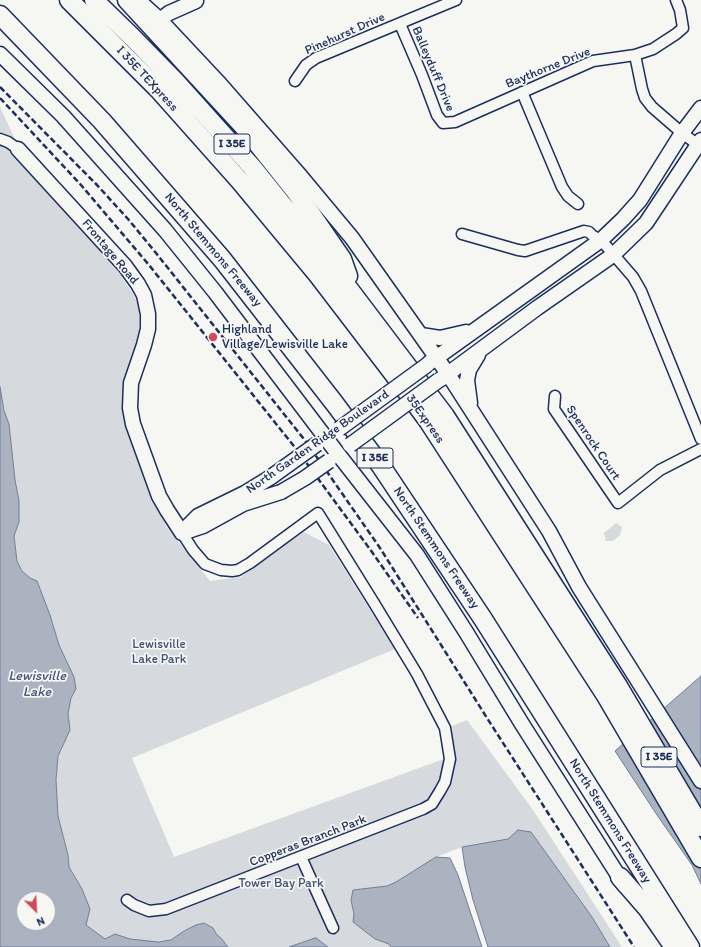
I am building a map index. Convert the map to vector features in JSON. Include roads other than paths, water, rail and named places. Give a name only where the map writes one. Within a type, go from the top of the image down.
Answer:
[{"type":"highway","name":"I 35E TEXpress","points":[[69,0],[158,90],[222,161]]},
{"type":"highway","name":"I 35E","points":[[94,0],[165,70],[252,167],[291,214],[357,299],[445,416],[611,690],[701,827]]},
{"type":"highway","points":[[127,0],[245,128],[296,192],[342,259],[357,299]]},
{"type":"highway","name":"North Stemmons Freeway","points":[[0,16],[102,121],[217,253],[336,404],[381,466],[479,612],[690,947]]},
{"type":"highway","name":"35Express","points":[[222,161],[318,275],[429,422],[611,690]]},
{"type":"highway","points":[[611,690],[701,858]]},
{"type":"highway","points":[[620,878],[647,908],[674,947]]},
{"type":"main road","points":[[138,0],[160,20],[220,84],[352,238],[421,335],[432,361],[472,412],[549,532],[579,587],[701,781]]},
{"type":"main road","points":[[160,20],[169,13],[191,1]]},
{"type":"main road","name":"North Stemmons Freeway","points":[[0,54],[63,116],[165,230],[215,292],[333,458],[417,555],[522,724],[664,947]]},
{"type":"main road","name":"North Garden Ridge Boulevard","points":[[182,533],[198,516],[245,493],[271,477],[601,240],[633,210],[682,133],[701,108]]},
{"type":"main road","name":"North Garden Ridge Boulevard","points":[[182,533],[203,526],[243,504],[281,492],[305,478],[537,308],[613,255],[646,223],[700,144]]},
{"type":"main road","name":"Frontage Road","points":[[18,149],[125,266],[144,295],[148,314],[148,329],[144,346],[131,383],[130,408],[133,424],[159,496],[182,533]]},
{"type":"main road","points":[[421,335],[435,338],[446,338],[474,330]]},
{"type":"main road","points":[[472,412],[466,380],[471,365],[482,349]]},
{"type":"street","name":"Pinehurst Drive","points":[[294,81],[306,65],[316,58],[456,0]]},
{"type":"street","name":"Baythorne Drive","points":[[443,123],[454,122],[593,61],[635,55],[653,50],[683,28],[680,10],[676,0]]},
{"type":"street","name":"Balleyduff Drive","points":[[400,24],[437,115],[443,123]]},
{"type":"street","points":[[635,55],[645,98],[652,107],[682,133],[700,144]]},
{"type":"street","points":[[522,92],[562,187],[568,196],[578,204]]},
{"type":"street","points":[[0,139],[8,142],[18,149]]},
{"type":"street","points":[[462,234],[518,250],[525,250],[584,231],[589,232],[601,240],[633,277],[641,291],[701,439]]},
{"type":"street","name":"Spenrock Court","points":[[555,396],[554,409],[618,503],[660,470],[701,449]]},
{"type":"street","name":"Copperas Branch Park","points":[[126,900],[149,911],[166,909],[423,809],[432,804],[445,782],[450,759],[445,728],[415,670],[318,514],[250,563],[238,570],[232,571],[215,569],[206,564],[193,550],[182,533]]},
{"type":"street","points":[[301,857],[333,928]]},
{"type":"water","name":"Lewisville Lake","points":[[0,387],[4,411],[9,424],[15,480],[19,501],[19,522],[14,536],[17,561],[22,571],[30,578],[37,581],[50,615],[59,645],[74,677],[76,689],[71,698],[68,714],[70,730],[58,756],[56,780],[58,816],[68,855],[69,867],[82,889],[90,909],[86,925],[105,939],[115,934],[130,939],[158,942],[171,940],[184,931],[204,923],[213,928],[228,947],[0,947]]},
{"type":"water","points":[[701,676],[701,884],[692,865],[615,751]]},
{"type":"water","points":[[518,830],[531,832],[592,917],[610,947],[488,947],[473,900],[462,847],[508,839]]},
{"type":"water","points":[[436,857],[450,858],[458,875],[482,947],[391,947],[389,944],[375,939],[353,922],[354,914],[351,900],[353,890],[387,886]]},
{"type":"water","points":[[315,938],[328,947],[289,947]]},
{"type":"railway","points":[[0,87],[97,185],[128,219],[307,443],[380,548],[634,947]]},
{"type":"railway","points":[[0,98],[81,185],[149,265],[297,450],[372,552],[418,618]]},
{"type":"place","name":"Highland Village/Lewisville Lake","points":[[213,337]]},
{"type":"park label","name":"Lewisville Lake Park","points":[[159,652]]},
{"type":"park label","name":"Tower Bay Park","points":[[281,884]]}]
